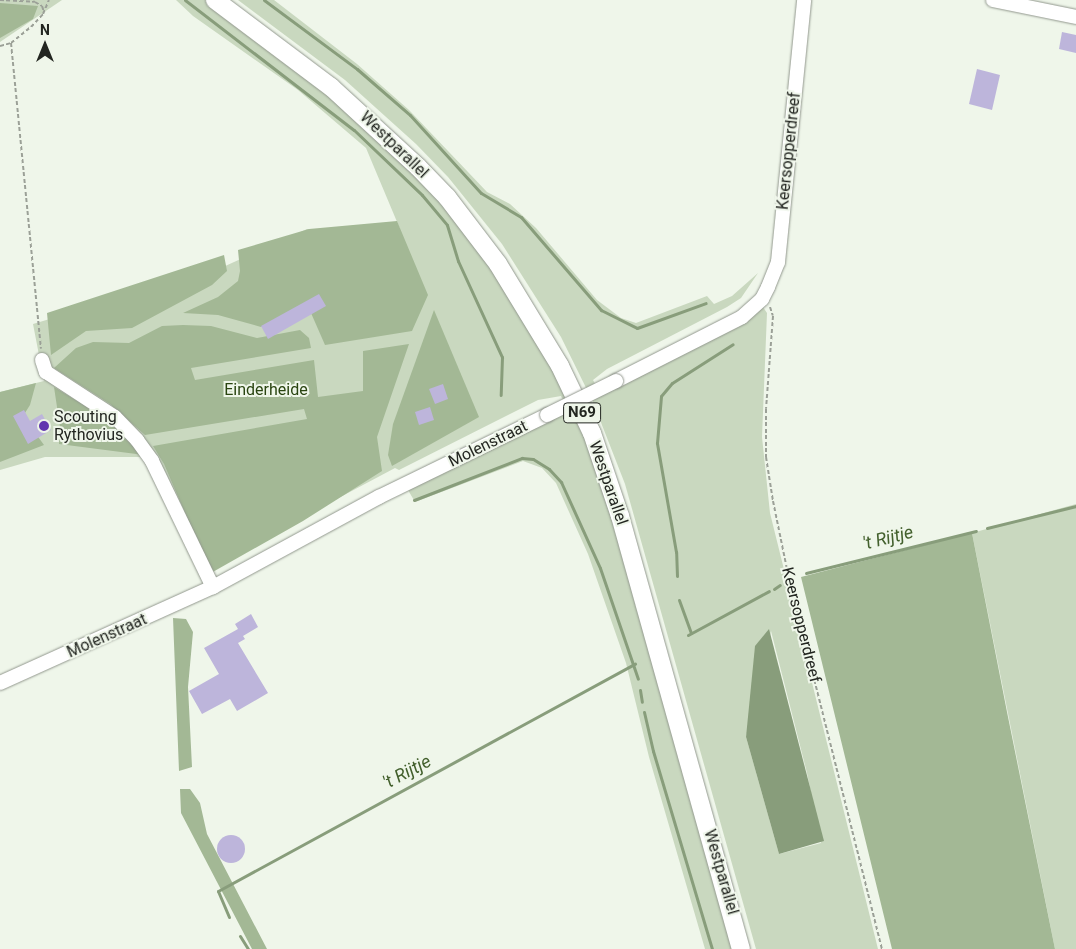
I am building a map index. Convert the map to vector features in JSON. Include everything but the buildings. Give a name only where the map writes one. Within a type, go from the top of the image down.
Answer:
[{"type":"main road","name":"Westparallel","points":[[215,0],[331,87],[418,167],[447,197],[498,264],[560,366],[592,433],[620,516],[741,949]]},
{"type":"main road","name":"Westparallel","points":[[234,0],[339,80],[425,158],[503,251],[534,296],[571,363],[602,429],[631,513],[753,949]]},
{"type":"street","name":"Keersopperdreef","points":[[762,299],[778,262],[804,0]]},
{"type":"street","points":[[993,0],[1076,17]]},
{"type":"street","name":"Molenstraat","points":[[0,683],[213,588],[380,496],[616,381],[742,317],[762,299]]},
{"type":"street","points":[[42,360],[46,372],[115,417],[137,440],[152,461],[213,588]]},
{"type":"path","points":[[0,0],[36,2],[42,6],[44,12]]},
{"type":"path","points":[[0,46],[11,43],[44,12],[49,0]]},
{"type":"path","points":[[11,43],[42,360]]},
{"type":"path","name":"Keersopperdreef","points":[[762,299],[770,306],[773,316],[766,409],[766,457],[779,536],[882,949]]},
{"type":"green space","points":[[0,0],[62,0],[0,42]]},
{"type":"green space","name":"Einderheide","points":[[176,0],[209,0],[328,89],[417,170],[524,310],[597,459],[738,949],[705,949],[649,757],[626,663],[588,554],[556,483],[542,468],[523,461],[415,502],[408,490],[567,409],[561,396],[538,400],[399,470],[395,468],[203,570],[152,457],[45,457],[0,470],[0,392],[44,381],[33,324],[223,267],[307,229],[400,229],[366,148],[298,90],[193,16]]},
{"type":"green space","points":[[238,0],[274,0],[357,64],[409,110],[487,192],[510,204],[536,228],[597,300],[621,318],[636,323],[707,296],[714,304],[732,296],[758,273],[741,298],[607,369],[593,380],[600,393],[619,388],[763,307],[767,313],[762,437],[770,513],[878,949],[756,949],[625,484],[593,402],[561,337],[502,244],[448,177],[416,144],[345,80]],"holes":[[[771,631],[807,773],[821,843],[779,854],[746,737]]]},
{"type":"green space","points":[[0,3],[38,6],[33,19],[0,38]]},
{"type":"green space","points":[[397,221],[428,295],[412,331],[325,345],[311,313],[282,325],[261,327],[218,315],[183,313],[218,297],[238,281],[240,271],[238,250],[309,229]]},
{"type":"green space","points":[[224,255],[227,271],[212,285],[132,328],[86,331],[51,355],[47,313]]},
{"type":"green space","points":[[434,310],[479,417],[392,466],[388,455],[393,424]]},
{"type":"green space","points":[[162,326],[211,326],[257,338],[300,330],[309,338],[311,348],[191,368],[195,380],[314,360],[318,397],[363,391],[363,351],[409,344],[377,437],[382,471],[303,521],[211,573],[164,464],[153,446],[307,419],[304,409],[145,435],[110,404],[54,368],[76,348],[93,342],[129,343]]},
{"type":"green space","points":[[36,383],[30,405],[23,416],[44,445],[0,462],[0,392]]},
{"type":"green space","points":[[54,387],[120,427],[144,455],[59,444],[60,427]]},
{"type":"green space","points":[[1076,504],[1076,949],[1055,949],[972,533]]},
{"type":"green space","points":[[972,533],[1055,949],[892,949],[801,577]]},
{"type":"green space","points":[[173,618],[186,619],[193,632],[188,687],[192,767],[179,771]]},
{"type":"green space","points":[[180,789],[190,789],[200,803],[207,834],[267,949],[252,949],[181,813]]},
{"type":"shaded area","points":[[769,629],[824,841],[779,854],[746,737],[755,646]]},
{"type":"waterway","points":[[185,0],[354,130],[422,195],[447,225],[458,261],[502,357],[501,395]]},
{"type":"waterway","points":[[264,0],[357,69],[410,115],[481,193],[521,217],[601,310],[637,328],[706,303]]},
{"type":"waterway","points":[[677,576],[676,552],[657,443],[661,396],[672,383],[733,344]]},
{"type":"waterway","points":[[414,500],[522,458],[533,459],[549,469],[561,482],[600,568],[638,679]]},
{"type":"waterway","name":"'t Rijtje","points":[[987,528],[1076,506]]},
{"type":"waterway","name":"'t Rijtje","points":[[806,573],[976,531]]},
{"type":"waterway","name":"'t Rijtje","points":[[774,589],[780,585]]},
{"type":"waterway","name":"'t Rijtje","points":[[688,635],[769,591]]},
{"type":"waterway","points":[[679,600],[691,633]]},
{"type":"waterway","name":"'t Rijtje","points":[[229,917],[218,891],[635,664]]},
{"type":"waterway","points":[[640,690],[642,702]]},
{"type":"waterway","points":[[644,712],[653,751],[712,949]]},
{"type":"waterway","name":"'t Rijtje","points":[[240,936],[248,949]]},
{"type":"place","name":"Scouting Rythovius","points":[[44,426]]}]
